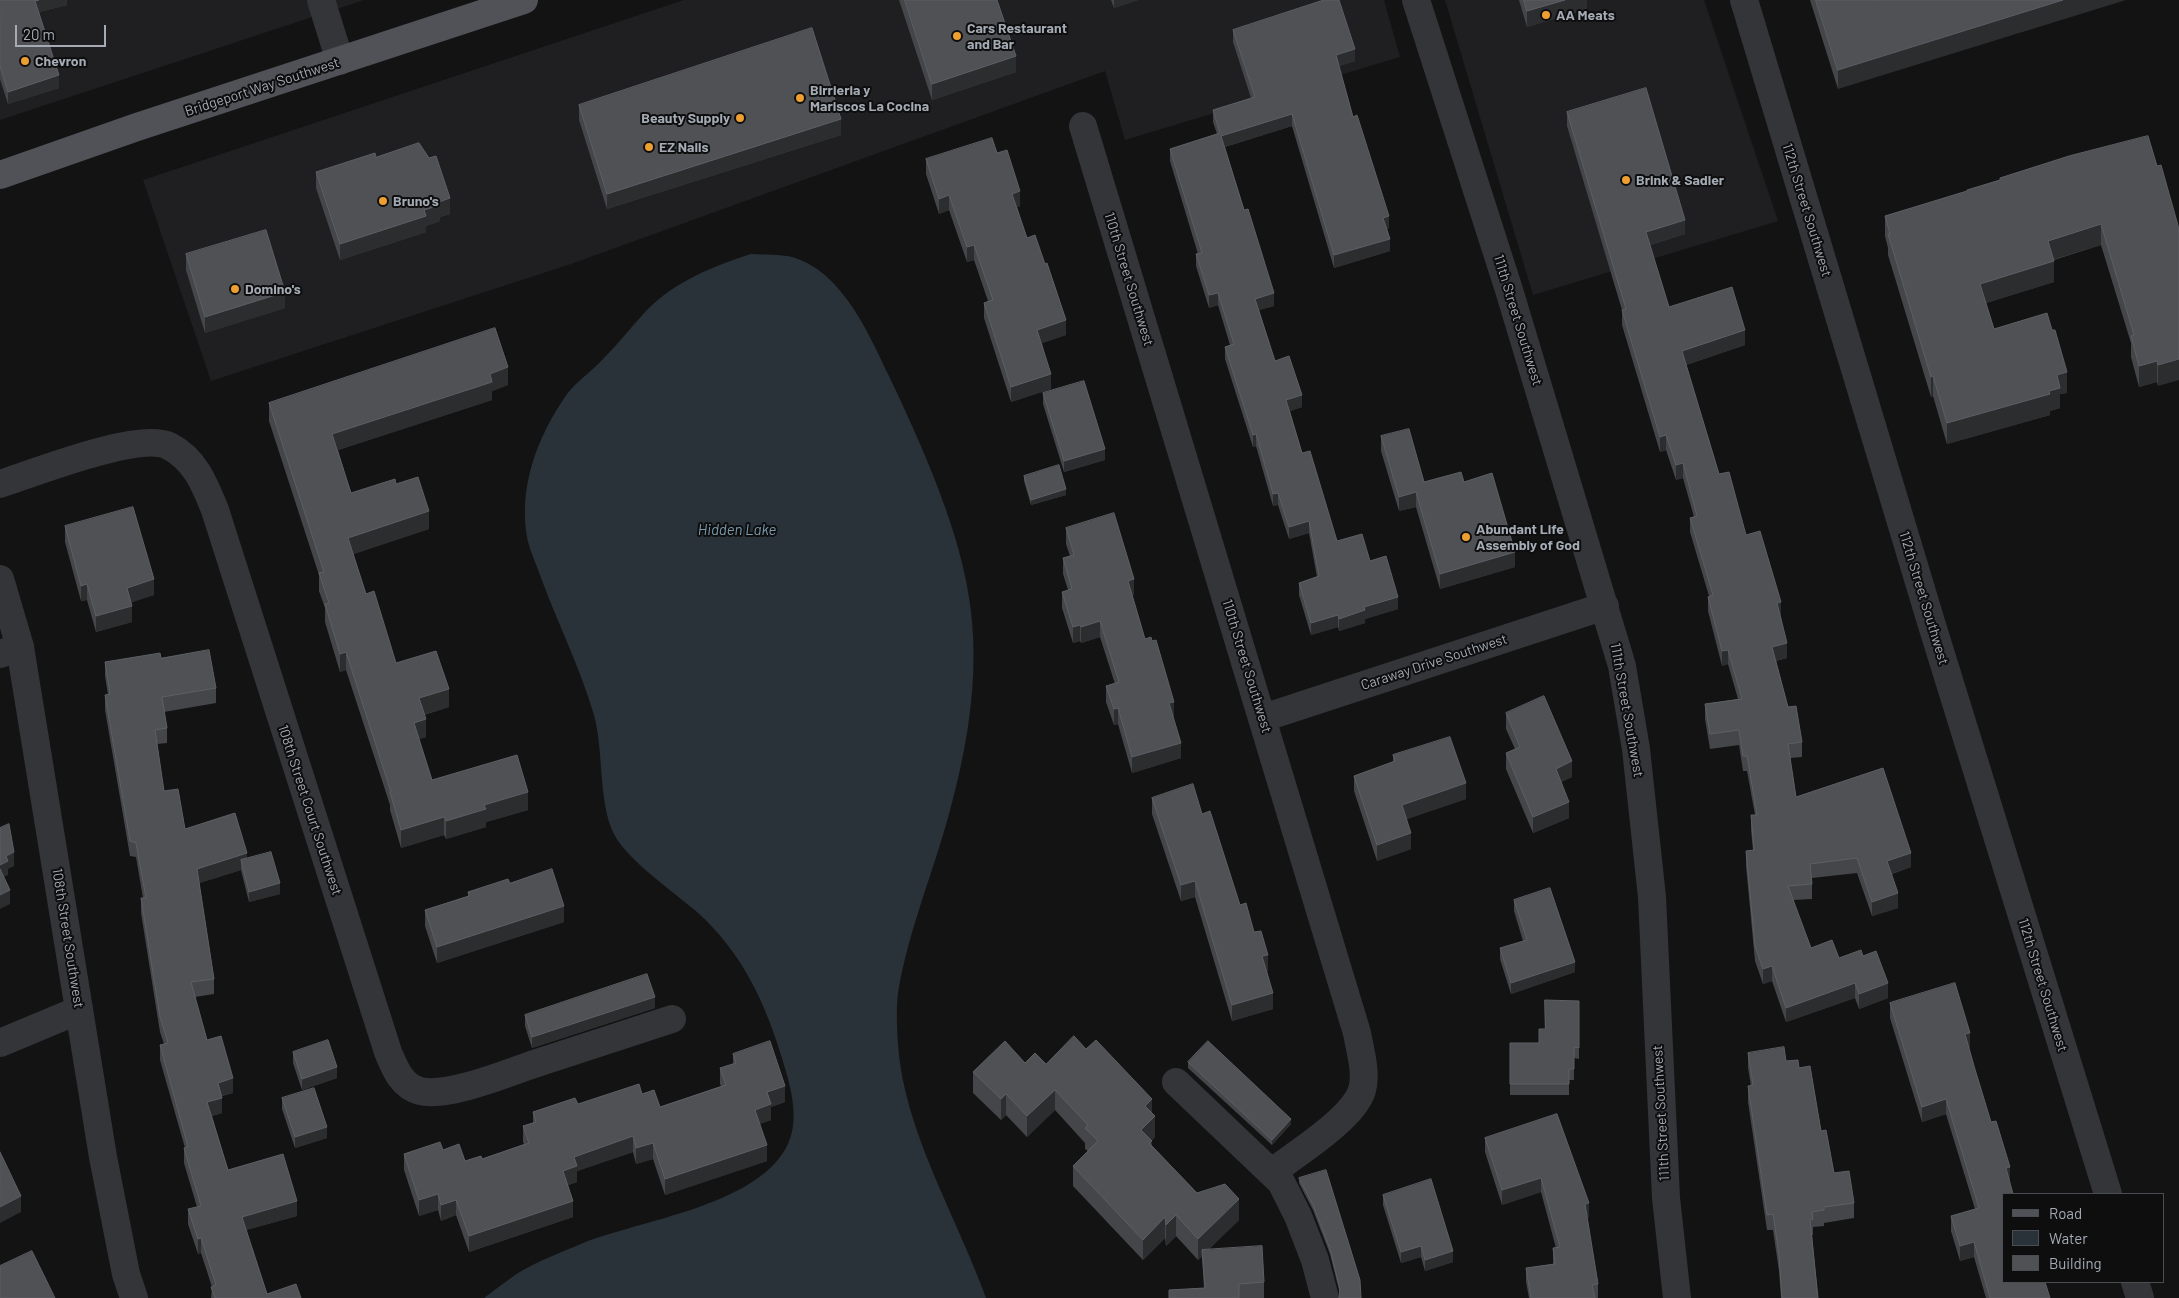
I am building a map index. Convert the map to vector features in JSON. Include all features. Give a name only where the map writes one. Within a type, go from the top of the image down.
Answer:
[{"type":"main road","name":"Bridgeport Way Southwest","points":[[0,175],[524,0]]},
{"type":"street","points":[[321,0],[340,60]]},
{"type":"street","name":"111th Street Southwest","points":[[1416,0],[1509,290],[1622,666],[1636,749],[1650,878],[1666,1198],[1676,1298]]},
{"type":"street","name":"112th Street Southwest","points":[[1744,0],[1931,622],[2108,1193]]},
{"type":"street","name":"110th Street Southwest","points":[[1083,126],[1357,1033],[1363,1080],[1358,1100],[1346,1115],[1272,1172]]},
{"type":"street","name":"108th Street Court Southwest","points":[[0,484],[106,451],[149,443],[168,445],[177,451],[199,474],[206,487],[223,536],[382,1036],[395,1069],[408,1085],[414,1089],[430,1093],[460,1087],[672,1019]]},
{"type":"street","name":"108th Street Southwest","points":[[0,578],[10,651],[79,1010],[103,1157],[126,1274],[134,1298]]},
{"type":"street","name":"Caraway Drive Southwest","points":[[1263,718],[1605,606]]},
{"type":"street","points":[[0,1043],[79,1010]]},
{"type":"street","points":[[1176,1082],[1281,1182],[1298,1216],[1325,1298]]},
{"type":"street","points":[[2135,1283],[2140,1298]]},
{"type":"shaded area","points":[[0,0],[364,0],[0,120]]},
{"type":"shaded area","points":[[684,0],[1384,0],[1400,57],[1125,140],[1105,71],[571,264],[211,381],[143,180]]},
{"type":"shaded area","points":[[1445,0],[1704,0],[1778,221],[1533,295]]},
{"type":"water","name":"Hidden Lake","points":[[751,254],[787,256],[810,264],[839,290],[852,306],[881,359],[927,461],[950,522],[967,583],[973,637],[970,714],[949,814],[902,970],[897,999],[897,1026],[902,1077],[910,1109],[933,1173],[986,1298],[484,1298],[518,1273],[550,1257],[607,1235],[694,1209],[749,1184],[770,1168],[786,1148],[793,1128],[794,1118],[790,1085],[777,1043],[761,1001],[740,963],[713,928],[697,912],[640,865],[620,844],[614,834],[609,821],[603,792],[594,715],[582,679],[528,542],[525,522],[525,503],[532,464],[547,428],[571,389],[609,353],[646,311],[669,292],[695,276]]},
{"type":"building","points":[[0,0],[39,0],[35,1],[59,75],[8,92],[0,66]]},
{"type":"building","name":"Cars Restaurant and Bar","points":[[905,0],[997,0],[1016,56],[932,84]]},
{"type":"building","points":[[1324,0],[1339,0],[1355,49],[1336,55],[1353,117],[1357,115],[1389,216],[1383,218],[1390,239],[1334,255],[1292,114],[1221,136],[1244,210],[1248,209],[1274,293],[1255,299],[1275,361],[1289,356],[1302,395],[1286,400],[1302,453],[1310,451],[1337,541],[1362,534],[1370,561],[1386,556],[1398,597],[1364,607],[1365,610],[1339,619],[1338,615],[1311,623],[1299,583],[1319,576],[1309,521],[1289,527],[1278,493],[1273,494],[1256,434],[1253,435],[1225,347],[1234,344],[1218,293],[1209,295],[1196,254],[1202,253],[1170,149],[1220,133],[1213,110],[1255,97],[1233,30]]},
{"type":"building","points":[[1524,0],[1565,0],[1527,11]]},
{"type":"building","points":[[1816,0],[1874,1],[2063,0],[1838,70]]},
{"type":"building","points":[[812,28],[841,119],[607,194],[579,105]]},
{"type":"building","points":[[1646,88],[1685,220],[1646,232],[1669,307],[1732,287],[1745,330],[1682,351],[1719,474],[1729,472],[1746,535],[1760,531],[1781,602],[1777,603],[1787,643],[1772,647],[1788,707],[1796,706],[1802,742],[1788,744],[1796,797],[1883,768],[1911,853],[1887,861],[1898,893],[1872,902],[1857,858],[1810,864],[1812,884],[1788,886],[1811,948],[1832,940],[1839,958],[1861,950],[1863,956],[1876,951],[1888,983],[1859,994],[1855,983],[1786,1008],[1772,966],[1763,969],[1755,946],[1746,851],[1754,850],[1751,815],[1757,815],[1747,756],[1743,756],[1739,730],[1710,734],[1705,704],[1742,699],[1728,650],[1722,651],[1708,597],[1713,595],[1690,518],[1697,516],[1683,463],[1676,465],[1666,435],[1660,437],[1622,310],[1626,309],[1567,112]]},
{"type":"building","points":[[2148,136],[2157,166],[2161,165],[2179,229],[2179,359],[2158,365],[2157,361],[2139,366],[2131,336],[2134,335],[2101,224],[2048,241],[2054,261],[1980,284],[1994,329],[2047,313],[2052,330],[2055,330],[2067,372],[2057,375],[2060,388],[2049,391],[2050,394],[1947,423],[1933,376],[1931,377],[1888,234],[1890,234],[1885,216],[1967,191],[2000,180],[2000,178],[2069,156]]},
{"type":"building","points":[[992,138],[997,153],[1007,150],[1020,191],[1012,194],[1027,238],[1035,235],[1045,264],[1047,263],[1066,320],[1037,330],[1051,374],[1011,387],[984,303],[993,300],[974,245],[967,247],[949,195],[939,199],[926,159]]},
{"type":"building","name":"Bruno's","points":[[419,143],[429,158],[436,156],[450,198],[439,202],[440,205],[424,210],[426,216],[340,244],[316,172],[375,153],[376,157]]},
{"type":"building","name":"Domino's","points":[[266,230],[285,292],[205,317],[186,254]]},
{"type":"building","points":[[495,328],[508,367],[490,374],[492,382],[332,434],[351,493],[395,479],[396,484],[418,477],[429,511],[348,538],[366,594],[374,591],[396,663],[436,651],[449,689],[419,698],[426,719],[414,723],[432,780],[517,755],[528,792],[484,805],[486,809],[446,821],[444,817],[401,830],[391,792],[346,652],[340,654],[325,604],[329,603],[319,573],[324,572],[269,403]]},
{"type":"building","points":[[1084,381],[1105,449],[1064,461],[1043,393]]},
{"type":"building","name":"Abundant Life Assembly of God","points":[[1409,429],[1424,482],[1461,472],[1464,482],[1492,473],[1515,552],[1440,574],[1416,492],[1399,497],[1381,436]]},
{"type":"building","points":[[1059,465],[1066,489],[1031,500],[1024,476]]},
{"type":"building","points":[[133,507],[154,579],[127,588],[132,606],[96,616],[87,584],[81,586],[65,526]]},
{"type":"building","points":[[1114,513],[1134,579],[1128,581],[1145,639],[1151,637],[1152,641],[1156,640],[1174,702],[1169,703],[1181,743],[1132,757],[1118,708],[1114,709],[1106,686],[1119,682],[1100,621],[1081,627],[1080,625],[1073,627],[1062,592],[1072,589],[1063,558],[1074,555],[1066,528]]},
{"type":"building","points":[[209,650],[216,688],[162,697],[167,728],[155,730],[164,791],[178,789],[185,829],[235,813],[247,853],[197,869],[214,979],[191,982],[207,1040],[221,1036],[233,1078],[218,1083],[222,1098],[207,1102],[228,1170],[283,1154],[297,1201],[242,1217],[267,1294],[296,1284],[301,1298],[215,1298],[211,1287],[216,1285],[201,1238],[198,1239],[188,1209],[201,1206],[184,1148],[188,1147],[160,1045],[168,1043],[160,1017],[141,898],[146,898],[136,843],[130,841],[105,695],[110,694],[105,662],[160,653],[161,658]]},
{"type":"building","points":[[1544,696],[1572,761],[1556,769],[1569,802],[1533,817],[1506,753],[1520,747],[1506,713]]},
{"type":"building","points":[[1450,737],[1466,783],[1402,805],[1411,833],[1377,845],[1354,776],[1395,761],[1393,755]]},
{"type":"building","points":[[1193,784],[1202,814],[1210,811],[1240,905],[1246,903],[1254,932],[1261,931],[1268,955],[1262,956],[1273,993],[1232,1005],[1195,881],[1181,885],[1152,798]]},
{"type":"building","points":[[9,824],[14,852],[6,856],[8,861],[0,865],[0,828]]},
{"type":"building","points":[[271,852],[280,883],[249,892],[241,860]]},
{"type":"building","points":[[0,869],[10,890],[0,895]]},
{"type":"building","points":[[552,869],[564,906],[437,947],[425,910],[469,896],[468,892],[508,879],[510,883]]},
{"type":"building","points":[[1550,888],[1575,962],[1511,983],[1500,948],[1527,940],[1514,900]]},
{"type":"building","points":[[647,974],[655,997],[532,1037],[525,1015]]},
{"type":"building","points":[[1955,983],[1970,1033],[1965,1034],[1974,1066],[1991,1122],[1996,1121],[2010,1167],[2006,1168],[2013,1193],[2002,1193],[2002,1283],[2045,1283],[2050,1298],[1990,1298],[1974,1242],[1960,1246],[1951,1216],[1979,1208],[1946,1099],[1922,1107],[1890,1003]]},
{"type":"building","points":[[1545,1000],[1579,1001],[1579,1048],[1574,1047],[1574,1069],[1569,1069],[1569,1084],[1510,1084],[1510,1043],[1539,1043],[1539,1029],[1545,1029]]},
{"type":"building","points":[[1074,1036],[1086,1049],[1096,1040],[1152,1099],[1145,1106],[1155,1116],[1141,1130],[1152,1141],[1149,1143],[1197,1193],[1225,1184],[1239,1199],[1198,1239],[1176,1215],[1166,1225],[1165,1217],[1143,1240],[1073,1166],[1098,1141],[1085,1128],[1088,1125],[1055,1090],[1027,1116],[1006,1094],[1001,1099],[973,1072],[1005,1041],[1025,1063],[1035,1053],[1046,1064]]},
{"type":"building","points":[[328,1040],[337,1067],[302,1079],[293,1052]]},
{"type":"building","points":[[770,1041],[785,1086],[767,1092],[771,1104],[755,1110],[767,1145],[665,1179],[653,1143],[636,1148],[633,1136],[574,1157],[577,1166],[563,1171],[573,1201],[469,1236],[456,1200],[441,1205],[438,1194],[419,1200],[404,1154],[440,1142],[443,1150],[459,1144],[465,1161],[481,1156],[482,1159],[529,1143],[523,1126],[536,1122],[533,1112],[575,1098],[578,1104],[639,1084],[642,1094],[654,1090],[660,1107],[726,1085],[720,1068],[736,1063],[733,1054]]},
{"type":"building","points":[[1208,1041],[1291,1119],[1272,1140],[1188,1062]]},
{"type":"building","points":[[1784,1047],[1786,1061],[1798,1060],[1799,1068],[1810,1066],[1821,1131],[1826,1130],[1834,1173],[1849,1171],[1854,1203],[1824,1207],[1824,1210],[1812,1212],[1813,1219],[1810,1220],[1818,1298],[1782,1298],[1779,1255],[1773,1214],[1767,1215],[1748,1086],[1753,1085],[1748,1053]]},
{"type":"building","points":[[314,1088],[327,1127],[295,1137],[282,1098]]},
{"type":"building","points":[[1557,1114],[1589,1203],[1585,1204],[1598,1284],[1592,1285],[1595,1298],[1531,1298],[1526,1268],[1555,1264],[1553,1248],[1560,1247],[1541,1178],[1502,1190],[1485,1138]]},
{"type":"building","points":[[0,1152],[21,1196],[0,1207]]},
{"type":"building","points":[[1326,1170],[1360,1280],[1361,1298],[1339,1298],[1340,1289],[1330,1249],[1313,1205],[1299,1178]]},
{"type":"building","points":[[1431,1179],[1453,1251],[1425,1260],[1421,1246],[1401,1252],[1383,1195]]},
{"type":"building","points":[[1262,1246],[1264,1282],[1239,1284],[1239,1298],[1169,1298],[1169,1290],[1205,1288],[1202,1250]]},
{"type":"building","points":[[32,1251],[55,1298],[0,1298],[0,1266]]},
{"type":"place","name":"AA Meats","points":[[1546,15]]},
{"type":"place","name":"Cars Restaurant and Bar","points":[[957,36]]},
{"type":"place","name":"Chevron","points":[[25,61]]},
{"type":"place","name":"Birrieria y Mariscos La Cocina","points":[[800,98]]},
{"type":"place","name":"Beauty Supply","points":[[740,118]]},
{"type":"place","name":"EZ Nails","points":[[649,147]]},
{"type":"place","name":"Brink & Sadler","points":[[1626,180]]},
{"type":"place","name":"Bruno's","points":[[383,201]]},
{"type":"place","name":"Domino's","points":[[235,289]]},
{"type":"place","name":"Abundant Life Assembly of God","points":[[1466,537]]}]
